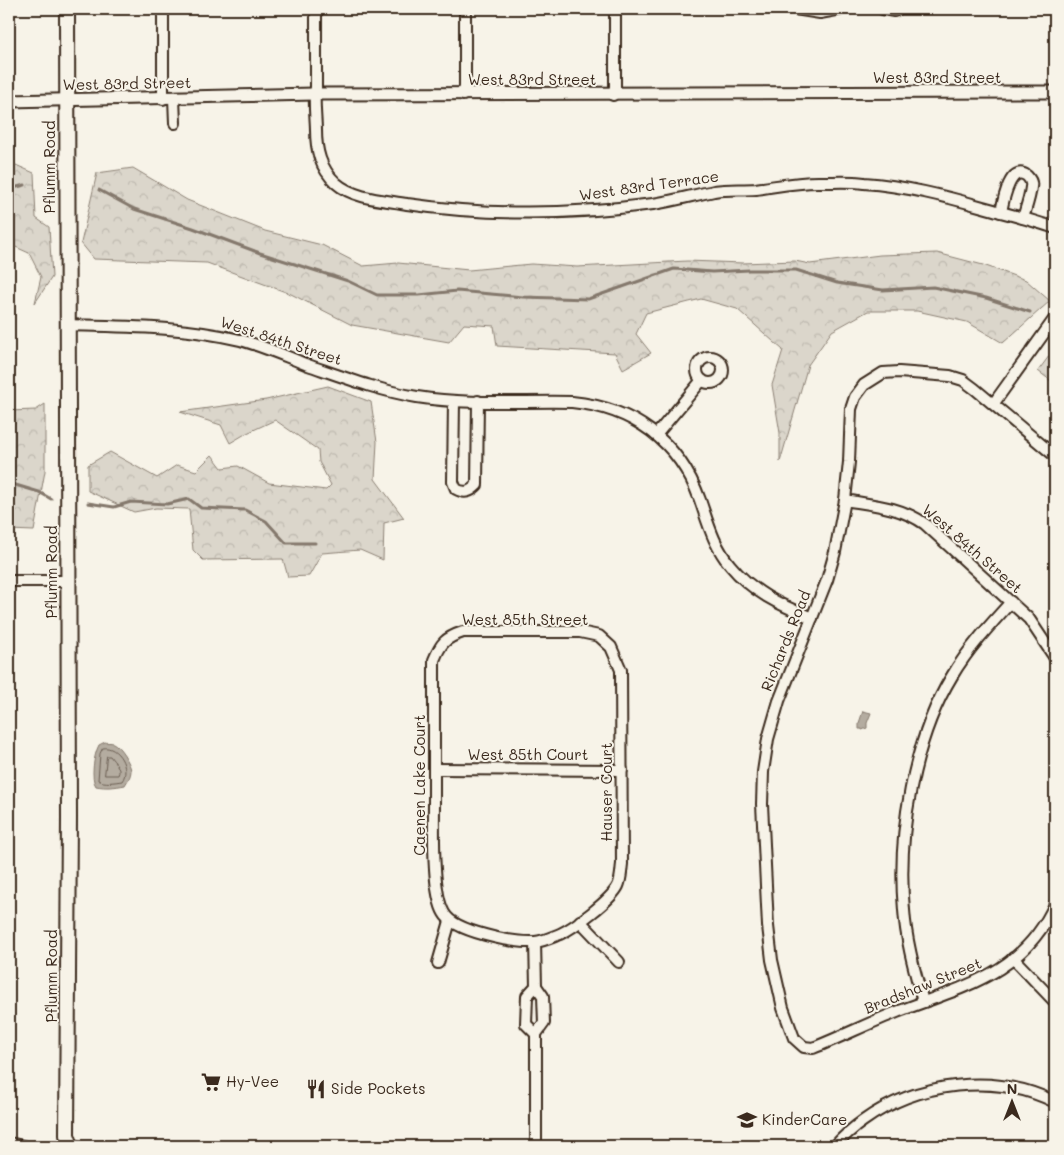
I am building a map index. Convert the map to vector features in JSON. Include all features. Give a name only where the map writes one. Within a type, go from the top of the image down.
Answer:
[{"type":"main road","name":"Pflumm Road","points":[[66,9],[66,325],[69,581],[66,1142]]},
{"type":"street","points":[[163,9],[169,98],[175,123]]},
{"type":"street","name":"West 83rd Terrace","points":[[316,9],[316,88],[314,94],[316,104],[316,143],[324,169],[335,182],[353,192],[394,202],[426,206],[499,212],[566,212],[654,203],[716,191],[821,182],[863,182],[938,195],[1055,228]]},
{"type":"street","points":[[463,94],[465,87],[466,9]]},
{"type":"street","points":[[613,94],[615,87],[616,9]]},
{"type":"street","points":[[795,9],[820,13],[842,9]]},
{"type":"street","points":[[883,9],[894,12],[898,9]]},
{"type":"street","name":"West 83rd Street","points":[[9,101],[314,94],[1055,92]]},
{"type":"street","points":[[1001,212],[1009,184],[1013,177],[1025,174],[1030,178],[1032,185],[1023,218]]},
{"type":"street","points":[[994,403],[1055,318]]},
{"type":"street","name":"West 84th Street","points":[[66,325],[168,328],[204,332],[264,348],[308,365],[416,397],[454,401],[590,403],[611,409],[630,417],[672,449],[690,476],[716,545],[728,564],[741,578],[759,593],[778,604],[812,618]]},
{"type":"street","name":"Richards Road","points":[[804,1047],[794,1038],[783,1008],[772,960],[768,926],[762,804],[764,764],[773,720],[783,688],[812,618],[835,552],[845,500],[851,410],[855,398],[864,385],[883,373],[899,372],[950,376],[963,380],[994,403],[1006,416],[1055,456]]},
{"type":"street","points":[[656,435],[702,380]]},
{"type":"street","points":[[454,401],[453,482],[456,489],[462,493],[471,491],[477,485],[478,401]]},
{"type":"street","name":"West 84th Street","points":[[845,500],[897,510],[913,516],[925,524],[1029,619],[1045,640],[1055,658]]},
{"type":"street","points":[[9,581],[69,581]]},
{"type":"street","points":[[923,1002],[910,950],[904,911],[902,879],[903,847],[914,776],[933,715],[951,677],[968,651],[1011,602]]},
{"type":"street","name":"West 85th Street","points":[[439,647],[449,636],[463,632],[580,632],[599,636],[612,647]]},
{"type":"street","name":"Caenen Lake Court","points":[[439,647],[434,660],[436,872],[440,903],[444,914],[450,921]]},
{"type":"street","name":"Hauser Court","points":[[535,942],[547,940],[568,930],[614,892],[619,884],[622,864],[621,670],[612,647]]},
{"type":"street","name":"West 85th Court","points":[[434,769],[622,770]]},
{"type":"street","name":"Bradshaw Street","points":[[804,1047],[813,1048],[996,973],[1039,933],[1055,904]]},
{"type":"street","points":[[438,963],[450,921],[489,937],[502,940],[535,942],[536,986],[543,996],[544,1024],[536,1034],[536,1146]]},
{"type":"street","points":[[580,921],[619,962]]},
{"type":"street","points":[[1013,958],[1055,1002]]},
{"type":"street","points":[[536,986],[527,996],[526,1024],[536,1034]]},
{"type":"street","points":[[834,1146],[862,1121],[891,1104],[920,1092],[974,1084],[1009,1086],[1055,1102]]},
{"type":"street","points":[[9,1143],[23,1146]]},
{"type":"green space","points":[[9,162],[34,173],[36,218],[49,227],[52,277],[35,303],[41,277],[29,253],[9,244]]},
{"type":"green space","points":[[133,168],[187,200],[265,231],[322,245],[363,266],[398,263],[469,270],[531,264],[577,267],[687,261],[743,263],[795,261],[810,264],[880,255],[937,253],[983,265],[1026,280],[1050,301],[1003,343],[967,322],[917,311],[868,311],[832,331],[808,365],[780,462],[780,433],[772,385],[783,350],[737,309],[701,299],[646,313],[636,334],[651,353],[623,369],[615,353],[497,346],[494,326],[464,324],[449,342],[352,325],[291,294],[207,263],[94,259],[81,243],[97,173]]},
{"type":"green space","points":[[1055,348],[1055,384],[1038,371]]},
{"type":"green space","points":[[328,386],[371,402],[377,442],[375,479],[404,518],[384,523],[383,560],[360,550],[322,553],[309,576],[288,577],[283,559],[203,560],[193,550],[189,509],[156,508],[134,512],[88,491],[88,465],[110,452],[157,478],[177,465],[196,471],[212,455],[222,468],[238,466],[269,483],[326,490],[331,485],[319,462],[318,450],[275,420],[230,443],[221,425],[180,412],[266,400]]},
{"type":"green space","points":[[45,404],[45,471],[34,531],[9,530],[9,411],[36,410]]},
{"type":"water","points":[[863,711],[871,713],[867,728],[862,730],[859,729],[859,723]]},
{"type":"water","points":[[105,742],[116,745],[129,763],[131,772],[125,785],[103,787],[96,786],[94,782],[93,766],[96,754],[99,745]]},
{"type":"waterway","points":[[9,189],[25,185]]},
{"type":"waterway","points":[[99,190],[134,209],[193,228],[260,253],[348,281],[377,295],[419,295],[457,291],[523,297],[588,299],[674,269],[712,272],[796,270],[837,283],[883,290],[933,287],[986,298],[1030,312]]},
{"type":"waterway","points":[[9,483],[39,492],[51,499]]},
{"type":"waterway","points":[[88,503],[114,507],[131,502],[167,504],[189,499],[201,508],[245,510],[266,521],[286,543],[315,543]]},
{"type":"place","name":"Hy-Vee","points":[[211,1082]]},
{"type":"place","name":"Side Pockets","points":[[316,1089]]},
{"type":"place","name":"KinderCare","points":[[747,1120]]}]
